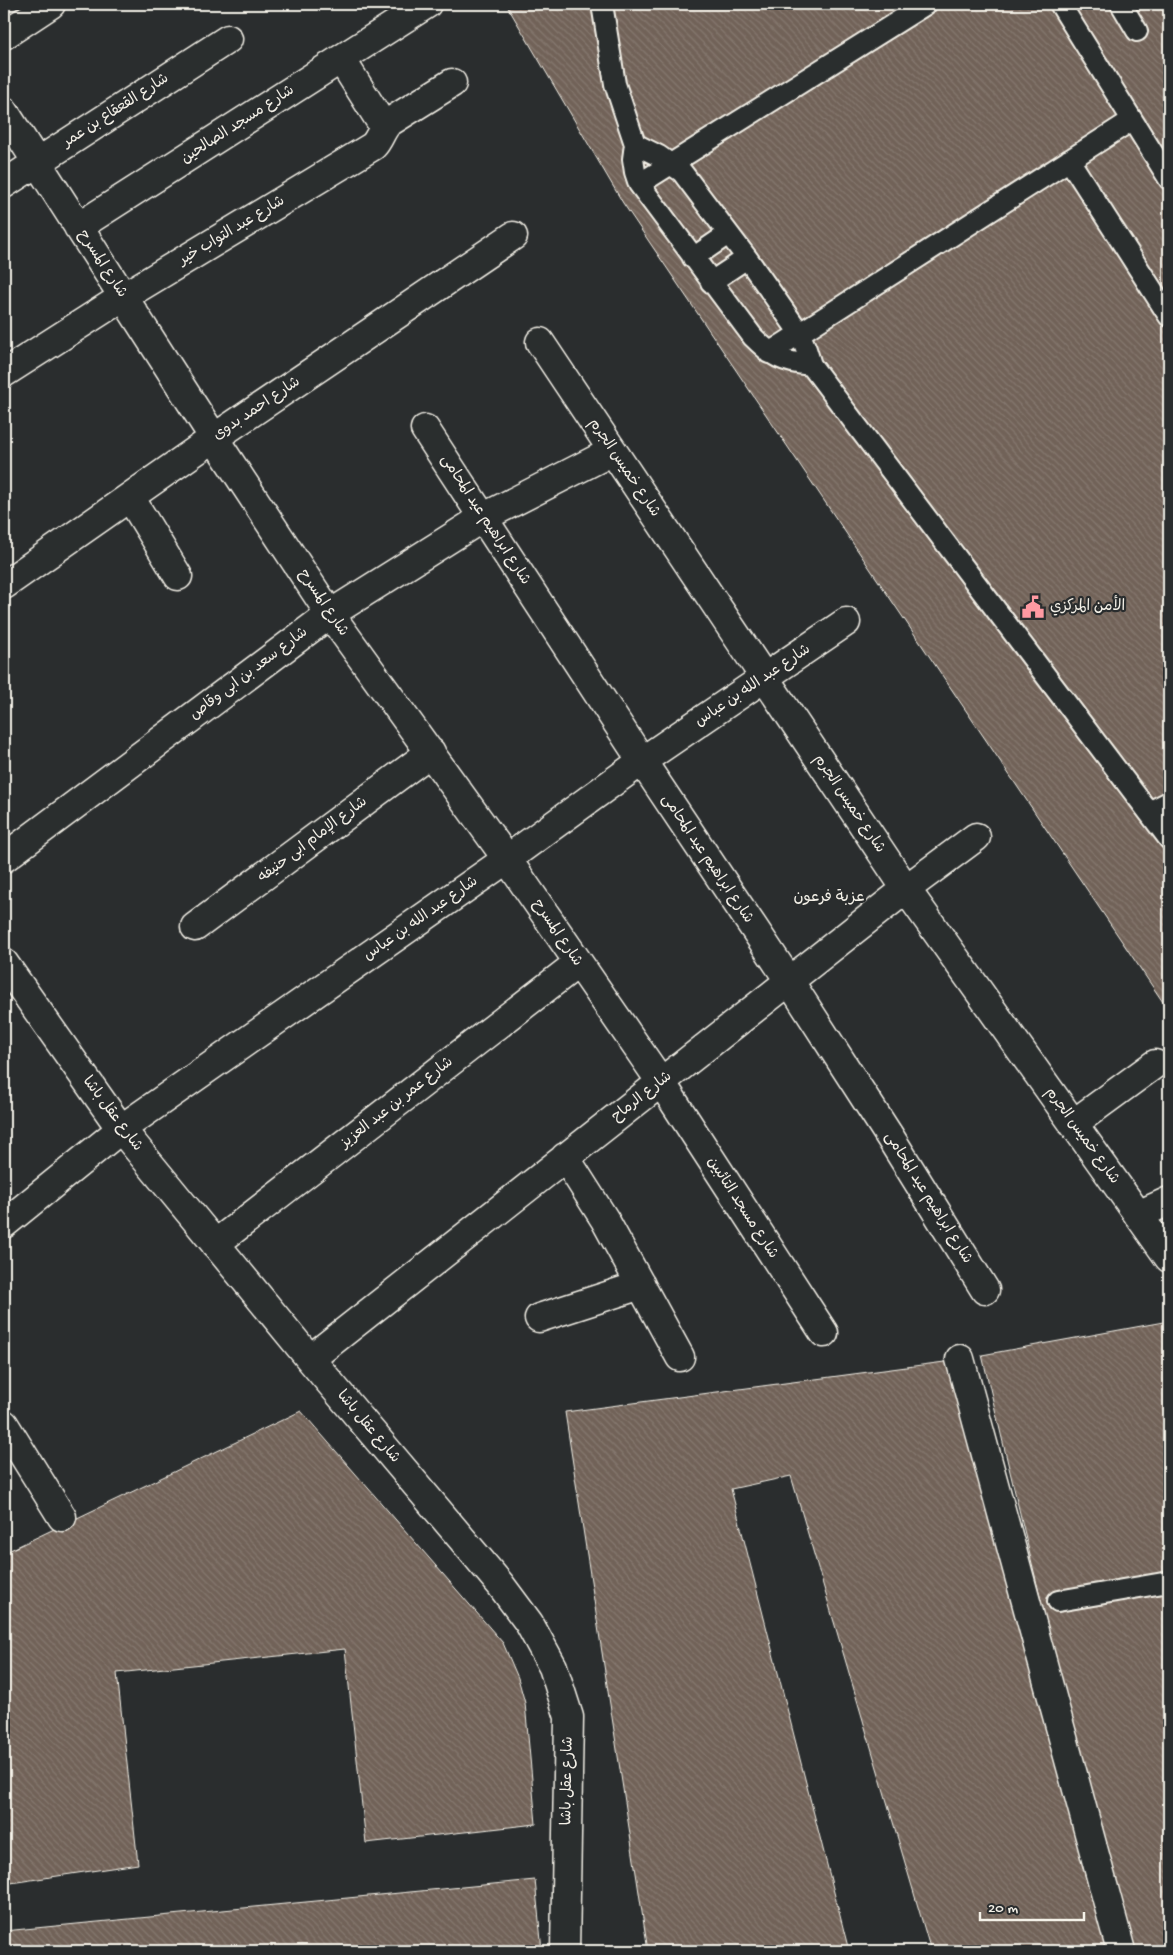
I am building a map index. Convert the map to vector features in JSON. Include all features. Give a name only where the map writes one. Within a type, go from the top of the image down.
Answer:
[{"type":"street","points":[[4,35],[51,4]]},
{"type":"street","name":"شارع مسجد الصالحين","points":[[78,227],[341,59],[392,13],[427,4]]},
{"type":"street","name":"شارع القعقاع بن عمر","points":[[4,184],[228,39]]},
{"type":"street","points":[[341,59],[384,127]]},
{"type":"street","name":"شارع عبد التواب خير","points":[[4,373],[123,297],[373,146],[378,141],[384,127],[452,83]]},
{"type":"street","name":"شارع المسرح","points":[[4,111],[214,438],[330,614],[432,752],[661,1082]]},
{"type":"street","name":"شارع احمد بدوى","points":[[4,585],[214,438],[513,236]]},
{"type":"street","name":"شارع خميس الجرم","points":[[540,342],[906,889],[1169,1258]]},
{"type":"street","name":"شارع ابراهيم عيد المحامى","points":[[426,429],[642,761],[790,982],[890,1136],[986,1290]]},
{"type":"street","name":"شارع سعد بن ابى وقاص","points":[[4,858],[330,614],[484,518],[613,451]]},
{"type":"street","points":[[130,497],[178,576]]},
{"type":"street","name":"شارع عبد الله بن عباس","points":[[4,1224],[121,1129],[507,859],[642,761],[846,622]]},
{"type":"street","name":"شارع الإمام ابى حنيفه","points":[[195,927],[432,752]]},
{"type":"street","name":"شارع الرماح","points":[[310,1358],[906,889],[976,837]]},
{"type":"street","name":"شارع عمر بن عبد العزيز","points":[[215,1244],[578,963]]},
{"type":"street","name":"شارع عقل باشا","points":[[4,964],[121,1129],[500,1584],[529,1623],[553,1667],[569,1717],[565,1951]]},
{"type":"street","points":[[1073,1124],[1156,1064]]},
{"type":"street","name":"شارع مسجد التائبين","points":[[661,1082],[824,1333]]},
{"type":"street","points":[[565,1157],[605,1220],[680,1358]]},
{"type":"street","points":[[1138,1215],[1169,1201]]},
{"type":"street","points":[[539,1318],[642,1285]]},
{"type":"street","points":[[960,1359],[1122,1951]]},
{"type":"street","points":[[4,1424],[62,1517]]},
{"type":"lane","points":[[602,4],[615,84],[635,144],[634,172],[639,184],[753,337],[769,353],[789,363],[811,366]]},
{"type":"lane","points":[[639,184],[926,4]]},
{"type":"lane","points":[[1060,4],[1169,179]]},
{"type":"lane","points":[[1121,4],[1137,31]]},
{"type":"lane","points":[[769,353],[1132,120]]},
{"type":"lane","points":[[635,144],[648,149],[682,172],[747,258],[799,332],[811,366],[1169,839]]},
{"type":"lane","points":[[1069,160],[1169,316]]},
{"type":"lane","points":[[693,258],[728,234]]},
{"type":"lane","points":[[711,282],[747,258]]},
{"type":"lane","points":[[1150,812],[1169,802]]},
{"type":"lane","points":[[1058,1601],[1169,1582]]},
{"type":"building","name":"الأمن المركزي","points":[[506,4],[1159,4],[1169,18],[1169,1011],[623,203]]},
{"type":"building","points":[[1169,1321],[1169,1951],[1125,1951],[982,1355]]},
{"type":"building","points":[[952,1361],[1113,1951],[931,1951],[791,1476],[731,1489],[849,1951],[648,1951],[565,1412]]},
{"type":"building","points":[[301,1411],[503,1643],[518,1678],[525,1703],[536,1824],[366,1843],[345,1649],[117,1673],[138,1864],[4,1884],[4,1553]]},
{"type":"building","points":[[535,1880],[542,1951],[4,1951],[4,1931]]},
{"type":"place","name":"الأمن المركزي","points":[[1033,607]]},
{"type":"district","name":"عزبة فرعون","points":[[829,898]]}]
